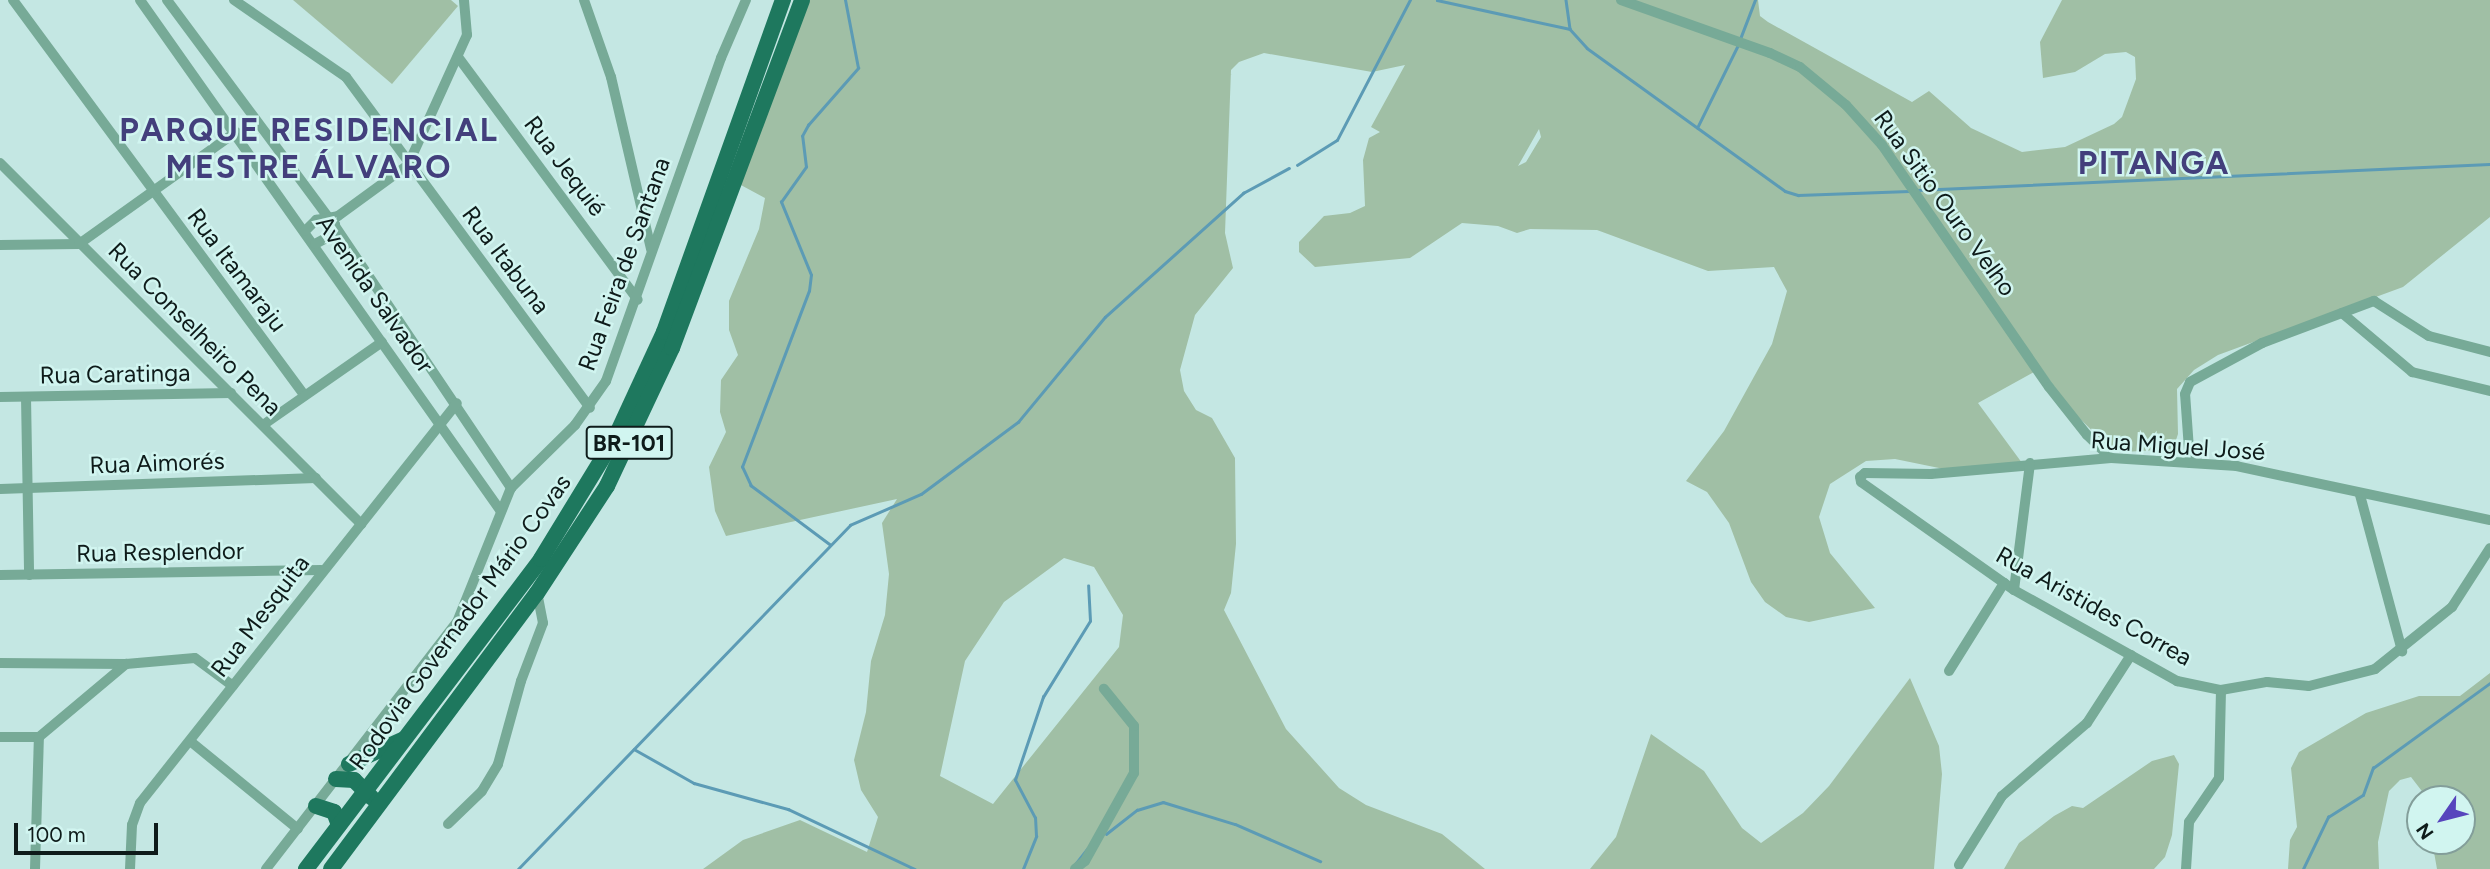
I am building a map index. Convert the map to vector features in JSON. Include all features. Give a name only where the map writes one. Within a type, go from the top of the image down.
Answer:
[{"type":"main road","name":"Rodovia Governador Mário Covas","points":[[306,869],[548,548],[615,438],[664,332],[783,0]]},
{"type":"main road","name":"Rodovia Governador Mário Covas","points":[[331,869],[537,593],[596,508],[660,379],[802,0]]},
{"type":"main road","points":[[349,764],[406,738]]},
{"type":"main road","points":[[336,779],[350,778],[367,789],[372,801],[364,827]]},
{"type":"main road","points":[[316,806],[334,812],[339,825]]},
{"type":"street","name":"Rua Itamaraju","points":[[13,0],[304,395]]},
{"type":"street","name":"Avenida Salvador","points":[[140,0],[236,132],[500,510]]},
{"type":"street","name":"Avenida Salvador","points":[[167,0],[334,220],[511,488]]},
{"type":"street","name":"Rua Itabuna","points":[[234,0],[337,68],[590,408]]},
{"type":"street","points":[[305,231],[316,220],[334,220],[408,164],[458,57],[467,27],[464,0]]},
{"type":"street","points":[[584,0],[611,77],[652,251]]},
{"type":"street","name":"Rua Feira de Santana","points":[[266,869],[466,608],[500,510],[511,488],[590,408],[606,381],[746,0]]},
{"type":"street","name":"Rua Sitio Ouro Velho","points":[[1621,0],[1770,53],[1800,67],[1846,105],[1882,145],[2049,387],[2111,458]]},
{"type":"street","name":"Rua Jequié","points":[[458,57],[638,299]]},
{"type":"street","points":[[0,245],[79,244],[236,132]]},
{"type":"street","name":"Rua Conselheiro Pena","points":[[0,163],[361,524]]},
{"type":"street","points":[[314,244],[330,236],[334,220]]},
{"type":"street","points":[[2190,463],[2185,394],[2190,382],[2262,343],[2374,301],[2429,336],[2490,352]]},
{"type":"street","points":[[2342,313],[2412,372],[2490,391]]},
{"type":"street","points":[[262,425],[382,342]]},
{"type":"street","name":"Rua Caratinga","points":[[0,397],[231,393]]},
{"type":"street","points":[[26,397],[29,575]]},
{"type":"street","name":"Rua Mesquita","points":[[130,869],[135,813],[321,570],[457,403]]},
{"type":"street","name":"Rua Miguel José","points":[[1860,477],[1865,473],[1931,474],[2030,463],[2111,458],[2236,466],[2332,484],[2360,495],[2490,520]]},
{"type":"street","points":[[2014,590],[2030,463]]},
{"type":"street","name":"Rua Aristides Correa","points":[[1860,477],[1860,482],[2014,590],[2177,681],[2221,690],[2267,682],[2309,686],[2375,669],[2402,651],[2452,607],[2490,548]]},
{"type":"street","name":"Rua Aimorés","points":[[0,489],[316,478]]},
{"type":"street","points":[[2360,495],[2402,651]]},
{"type":"street","name":"Rua Resplendor","points":[[0,575],[321,570]]},
{"type":"street","points":[[1949,671],[2004,583]]},
{"type":"street","points":[[448,824],[482,791],[498,764],[521,681],[543,623],[537,593]]},
{"type":"street","points":[[1959,865],[2002,796],[2087,723],[2131,655]]},
{"type":"street","points":[[0,663],[126,664],[195,658],[233,686]]},
{"type":"street","points":[[0,737],[39,737],[126,664]]},
{"type":"street","points":[[1075,869],[1085,861],[1134,773],[1134,726],[1104,689]]},
{"type":"street","points":[[2186,869],[2189,822],[2220,778],[2221,690]]},
{"type":"street","points":[[35,869],[39,737]]},
{"type":"street","points":[[190,741],[298,829]]},
{"type":"green space","points":[[293,0],[451,0],[458,6],[392,84]]},
{"type":"green space","points":[[806,0],[1758,0],[1760,16],[1768,22],[1912,102],[1929,91],[1971,128],[2022,152],[2065,147],[2114,124],[2122,117],[2136,79],[2135,57],[2126,52],[2105,54],[2075,72],[2043,78],[2040,42],[2062,0],[2490,0],[2490,217],[2403,287],[2218,355],[2194,370],[2177,389],[2178,434],[2173,449],[2124,452],[2108,446],[2072,411],[2041,368],[1978,403],[2025,467],[1944,469],[1895,459],[1866,461],[1830,484],[1819,517],[1830,553],[1875,608],[1809,622],[1786,617],[1765,602],[1751,582],[1729,523],[1707,492],[1686,481],[1724,431],[1772,344],[1787,291],[1774,267],[1708,271],[1597,230],[1530,229],[1517,233],[1498,226],[1462,223],[1410,258],[1315,267],[1299,252],[1299,242],[1324,216],[1350,213],[1365,206],[1363,160],[1369,138],[1380,132],[1371,127],[1405,65],[1372,72],[1264,53],[1239,62],[1231,70],[1225,233],[1233,268],[1195,315],[1180,370],[1184,391],[1196,410],[1212,418],[1235,458],[1236,544],[1231,593],[1224,610],[1286,729],[1339,788],[1366,805],[1442,834],[1485,869],[703,869],[743,840],[800,820],[867,852],[878,817],[861,790],[854,760],[866,712],[871,661],[885,615],[889,574],[882,523],[897,499],[726,536],[715,511],[709,467],[726,432],[720,412],[721,380],[738,355],[729,330],[729,301],[759,229],[765,198],[739,184]],"holes":[[[1539,129],[1541,137],[1526,162],[1518,166]],[[1064,558],[1094,567],[1123,615],[1119,647],[993,804],[940,776],[965,661],[1004,602]]]},
{"type":"green space","points":[[2490,673],[2490,869],[2437,869],[2434,855],[2476,855],[2476,785],[2417,785],[2411,777],[2400,780],[2389,791],[2378,842],[2379,869],[2288,869],[2290,840],[2297,827],[2291,768],[2299,752],[2366,713],[2419,696],[2460,696]]},
{"type":"green space","points":[[1910,678],[1939,746],[1942,774],[1934,869],[1590,869],[1616,837],[1651,734],[1704,771],[1742,828],[1761,843],[1803,813],[1829,786]]},
{"type":"green space","points":[[2174,755],[2179,764],[2172,835],[2165,857],[2154,869],[2004,869],[2019,843],[2054,816],[2072,806],[2083,808],[2152,761]]},
{"type":"waterway","points":[[830,545],[751,486],[742,467],[809,291],[811,275],[781,202],[806,167],[802,136],[808,125],[858,68],[845,0]]},
{"type":"waterway","points":[[1297,165],[1337,140],[1410,0]]},
{"type":"waterway","points":[[1437,0],[1570,29]]},
{"type":"waterway","points":[[1566,0],[1570,29],[1587,48],[1785,191],[1798,195],[1909,191]]},
{"type":"waterway","points":[[1740,39],[1755,0]]},
{"type":"waterway","points":[[1697,128],[1738,45]]},
{"type":"waterway","points":[[1917,190],[2490,164]]},
{"type":"waterway","points":[[518,869],[850,525],[921,494],[1018,422],[1105,317],[1243,193],[1289,168]]},
{"type":"waterway","points":[[1023,869],[1036,836],[1035,818],[1015,780],[1043,697],[1090,621],[1088,586]]},
{"type":"waterway","points":[[2303,869],[2328,817],[2363,795],[2373,768],[2490,683]]},
{"type":"waterway","points":[[634,749],[694,783],[788,809],[915,869]]},
{"type":"waterway","points":[[1106,834],[1137,810],[1163,802],[1235,824],[1320,861]]},
{"type":"waterway","points":[[1076,863],[1087,849]]},
{"type":"district","name":"PARQUE RESIDENCIAL MESTRE ÁLVARO","points":[[309,150]]},
{"type":"district","name":"PITANGA","points":[[2154,163]]}]
